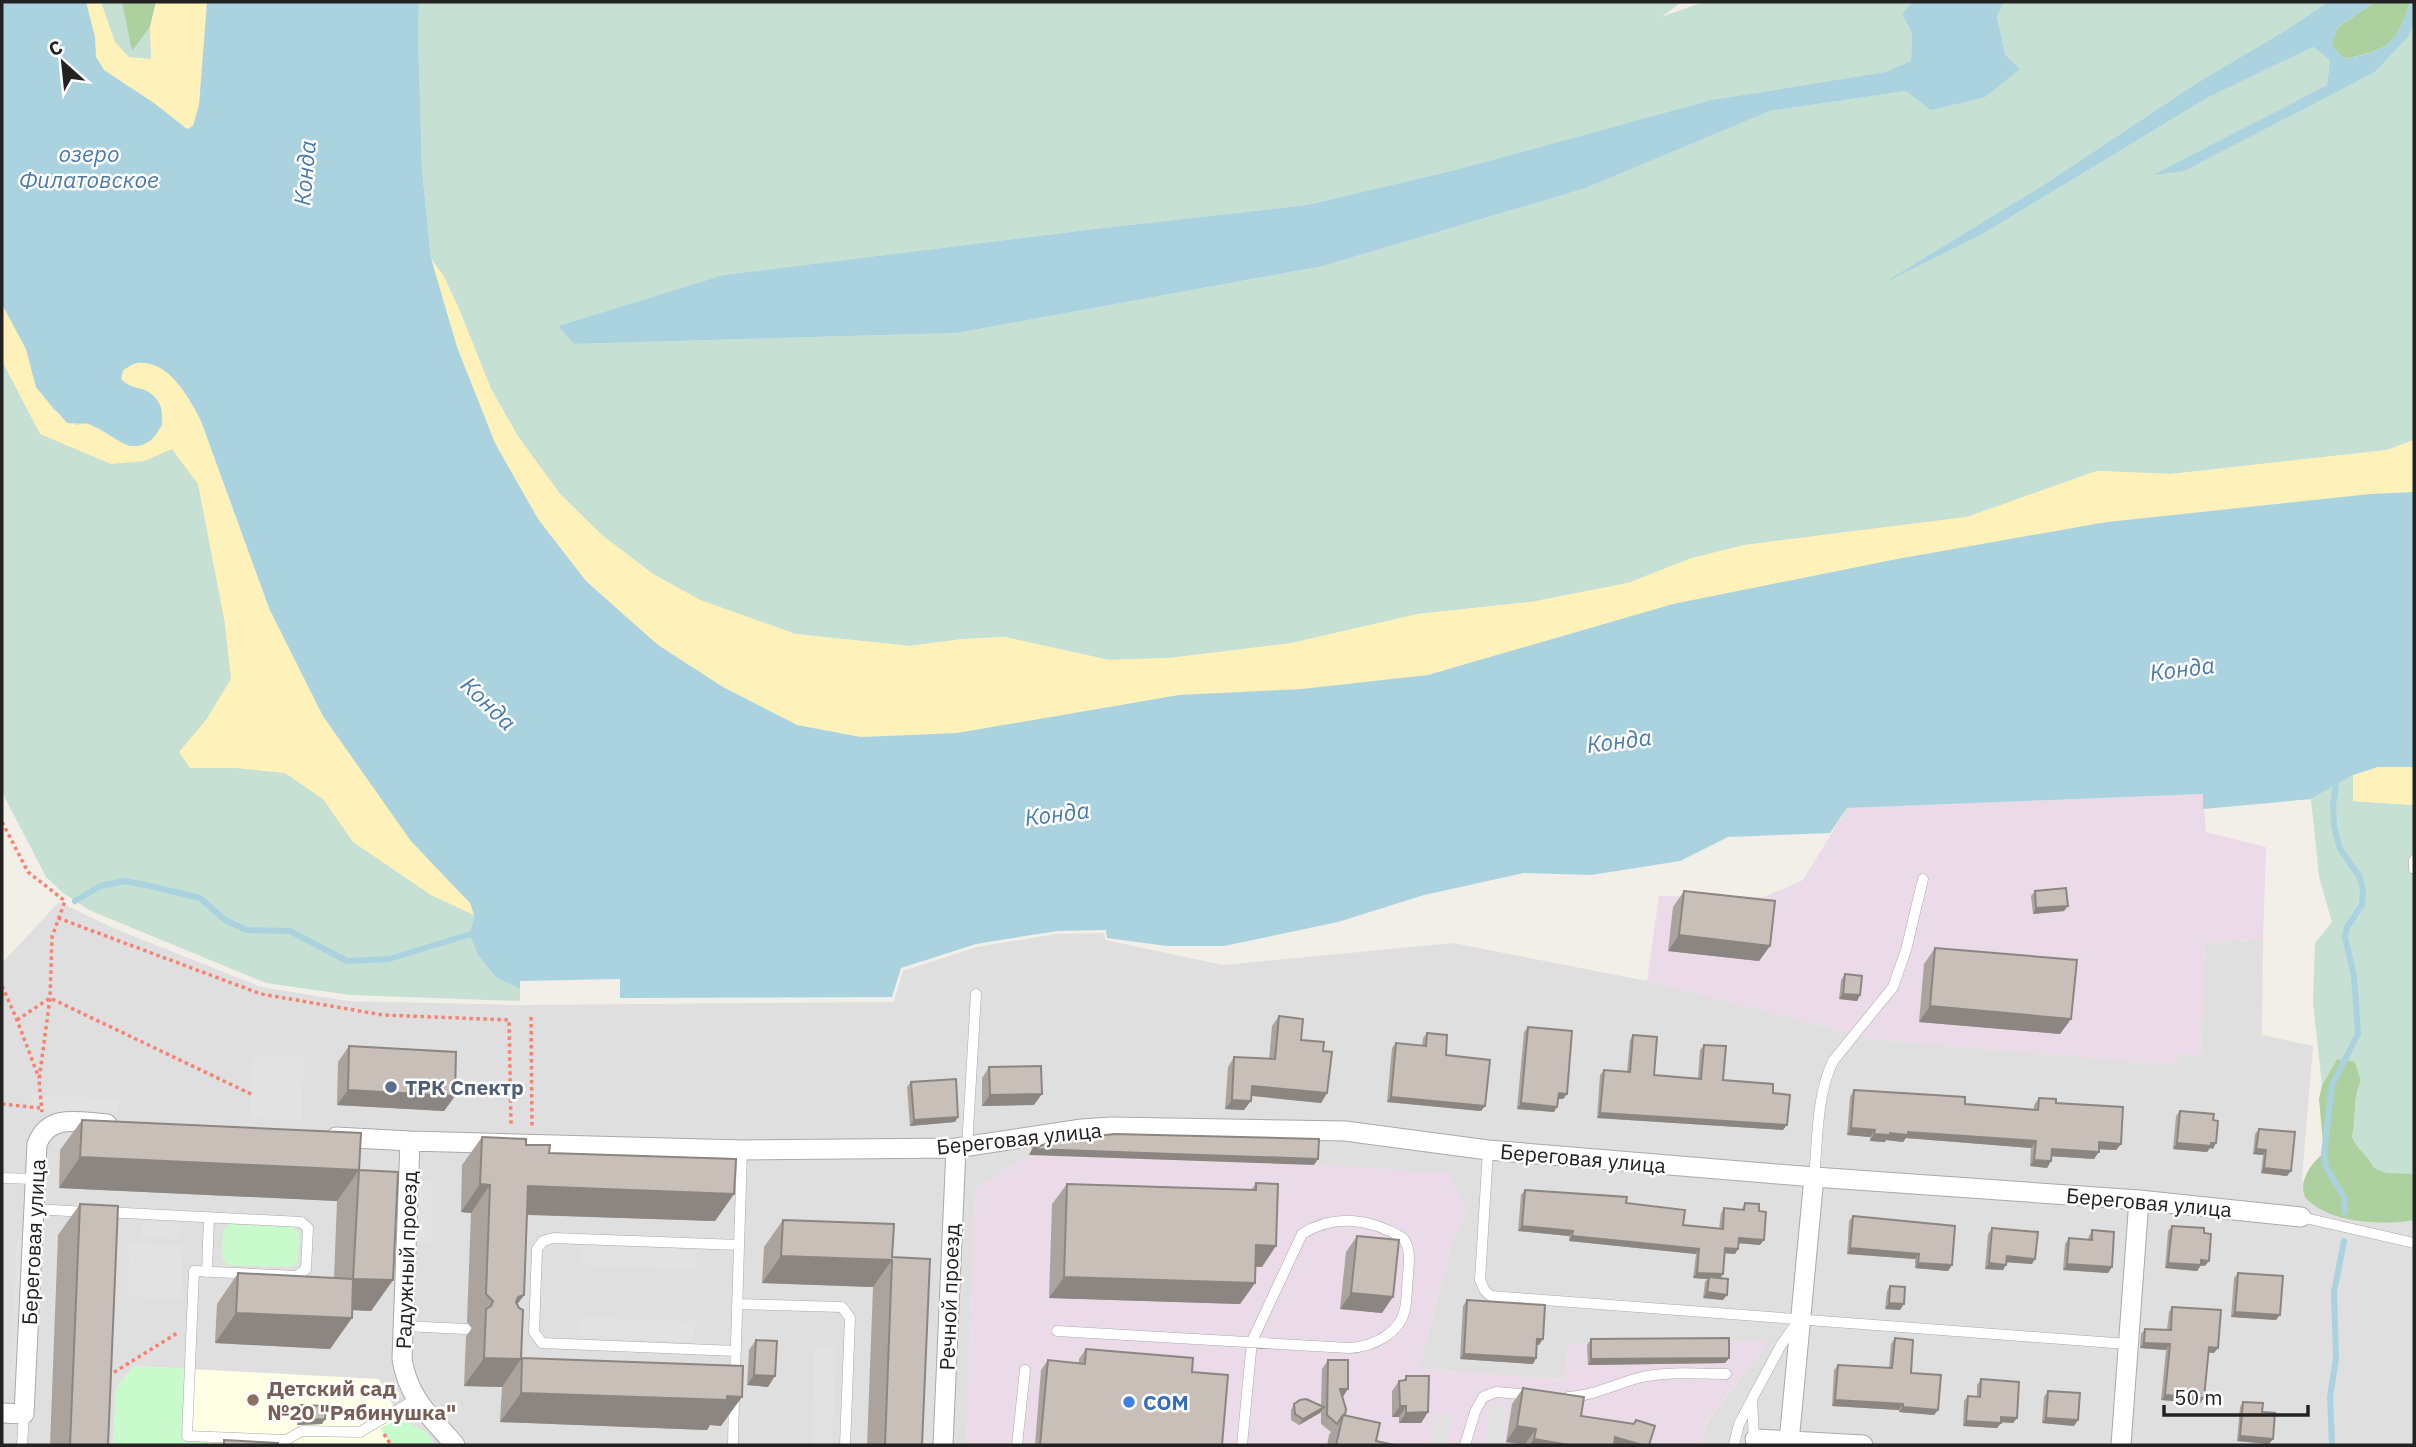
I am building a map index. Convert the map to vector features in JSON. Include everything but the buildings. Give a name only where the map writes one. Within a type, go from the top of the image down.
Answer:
[{"type":"street","points":[[48,1127],[67,1121],[122,1124]]},
{"type":"street","name":"Береговая улица","points":[[24,1414],[37,1144],[42,1132],[48,1127]]},
{"type":"street","name":"Береговая улица","points":[[314,1136],[742,1150],[961,1147],[1101,1128],[1281,1128],[1345,1131],[1488,1150],[2139,1200],[2301,1217]]},
{"type":"street","name":"Радужный проезд","points":[[410,1141],[402,1359],[405,1377],[416,1399],[456,1445]]},
{"type":"street","name":"Речной проезд","points":[[943,1445],[961,1147]]},
{"type":"street","points":[[1789,1442],[1814,1177]]},
{"type":"street","points":[[2121,1445],[2139,1200]]},
{"type":"street","points":[[2,1413],[24,1414]]},
{"type":"street","points":[[1754,1442],[1863,1445]]},
{"type":"lane","points":[[2414,860],[2414,869]]},
{"type":"lane","points":[[1814,1177],[1826,1075],[1833,1061],[1893,987],[1906,950],[1923,878]]},
{"type":"lane","points":[[961,1147],[976,994]]},
{"type":"lane","points":[[733,1445],[742,1150]]},
{"type":"lane","points":[[1488,1150],[1480,1280],[1485,1291],[1491,1296],[2127,1344]]},
{"type":"lane","points":[[2,1178],[36,1179]]},
{"type":"lane","points":[[34,1209],[301,1222],[307,1228],[306,1269],[297,1276],[194,1271],[187,1436],[286,1440],[302,1431],[360,1432],[416,1399]]},
{"type":"lane","points":[[207,1272],[209,1217]]},
{"type":"lane","points":[[2301,1217],[2414,1243]]},
{"type":"lane","points":[[1057,1331],[1252,1341],[1349,1348],[1361,1347],[1387,1335],[1405,1310],[1408,1245],[1403,1238],[1396,1233],[1353,1219],[1340,1219],[1313,1227],[1302,1234],[1252,1341],[1242,1445]]},
{"type":"lane","points":[[736,1351],[541,1343],[529,1331],[537,1249],[543,1241],[553,1238],[739,1245]]},
{"type":"lane","points":[[738,1304],[842,1307],[850,1318],[845,1445]]},
{"type":"lane","points":[[1734,1445],[1739,1424],[1781,1345],[1799,1319]]},
{"type":"lane","points":[[403,1326],[467,1329]]},
{"type":"lane","points":[[1017,1445],[1025,1370]]},
{"type":"lane","points":[[1557,1396],[1582,1396],[1640,1377],[1659,1374],[1726,1374]]},
{"type":"lane","points":[[1465,1445],[1475,1412],[1483,1397],[1496,1392],[1545,1395]]},
{"type":"lane","points":[[1752,1399],[1754,1442]]},
{"type":"lane","points":[[22,1445],[24,1414]]},
{"type":"path","points":[[2,822],[28,872],[65,901],[52,937],[50,998],[39,1080],[40,1108],[48,1127]]},
{"type":"path","points":[[58,918],[261,994],[383,1015],[509,1020],[511,1143]]},
{"type":"path","points":[[2,986],[18,1020],[39,1080]]},
{"type":"path","points":[[18,1020],[50,998]]},
{"type":"path","points":[[50,998],[251,1094]]},
{"type":"path","points":[[531,1017],[532,1144]]},
{"type":"path","points":[[2,1104],[40,1108]]},
{"type":"path","points":[[107,1364],[107,1378],[183,1329],[191,1329]]},
{"type":"shaded area","points":[[86,2],[122,2],[132,51],[150,27],[154,103]]},
{"type":"shaded area","points":[[419,2],[1682,2],[1661,17],[1704,2],[1912,2],[1902,14],[1912,33],[1911,61],[1885,72],[1711,100],[1459,169],[1307,205],[723,275],[558,326],[575,344],[957,333],[1323,266],[1586,188],[1770,111],[1906,91],[2020,69],[2005,54],[1997,16],[2004,2],[2328,2],[1893,278],[1981,235],[2207,98],[2313,47],[2330,60],[2327,85],[2156,174],[2184,170],[2375,72],[2408,37],[2414,24],[2414,440],[2387,450],[2171,474],[2097,471],[1967,517],[1745,545],[1692,558],[1628,583],[1531,602],[1418,614],[1292,643],[1170,658],[1109,660],[1005,637],[910,646],[795,634],[700,600],[653,574],[603,536],[560,494],[517,435],[491,389],[444,277],[431,258],[422,169]]},
{"type":"shaded area","points":[[2,304],[136,363],[269,608],[411,841],[457,888],[474,915],[470,935],[497,978],[520,989],[520,1001],[350,995],[266,983],[89,910],[63,893],[46,877],[2,792]]},
{"type":"shaded area","points":[[2353,775],[2353,801],[2414,805],[2414,1174],[2386,1173],[2374,1168],[2354,1142],[2352,1137],[2356,1102],[2361,1081],[2355,1062],[2337,1059],[2322,1085],[2313,1003],[2315,943],[2332,922],[2319,877],[2311,799]]},
{"type":"shaded area","points":[[2203,794],[2206,832],[2266,847],[2263,940],[2205,942],[2201,1056],[2178,1054],[2176,1065],[1875,1039],[1647,981],[1659,896],[1764,897],[1803,880],[1847,808]]},
{"type":"shaded area","points":[[59,902],[113,928],[261,987],[348,1001],[520,1005],[891,1002],[894,1001],[903,971],[977,947],[1057,934],[1104,933],[1105,940],[1223,965],[1453,943],[1647,981],[1875,1039],[2176,1065],[2177,1054],[2201,1056],[2205,942],[2263,940],[2262,1035],[2313,1046],[2302,1178],[2309,1198],[2414,1214],[2414,1445],[1703,1445],[1705,1424],[1766,1345],[1569,1344],[1564,1380],[1422,1369],[1422,1357],[1453,1241],[1467,1209],[1314,1165],[1032,1156],[1020,1160],[975,1190],[967,1445],[2,1445],[2,963]]},
{"type":"shaded area","points":[[252,1055],[304,1057],[301,1120],[250,1118]]},
{"type":"shaded area","points":[[31,1094],[119,1099],[118,1116],[31,1111]]},
{"type":"shaded area","points":[[1032,1156],[1314,1165],[1449,1173],[1467,1209],[1453,1241],[1422,1357],[1422,1369],[1564,1380],[1569,1344],[1766,1341],[1766,1345],[1705,1423],[1703,1445],[967,1445],[975,1190],[1020,1160]]},
{"type":"shaded area","points":[[416,1182],[433,1182],[431,1243],[414,1242]]},
{"type":"shaded area","points":[[142,1221],[181,1223],[180,1239],[142,1237]]},
{"type":"shaded area","points":[[17,1240],[28,1240],[21,1382],[10,1382]]},
{"type":"shaded area","points":[[129,1243],[183,1245],[181,1299],[127,1297]]},
{"type":"shaded area","points":[[581,1245],[696,1250],[695,1270],[580,1265]]},
{"type":"shaded area","points":[[580,1317],[695,1322],[693,1342],[579,1336]]},
{"type":"shaded area","points":[[815,1347],[836,1347],[832,1445],[812,1445]]},
{"type":"shaded area","name":"Детский сад №20 \"Рябинушка\"","points":[[134,1366],[379,1379],[400,1419],[427,1433],[435,1445],[113,1445],[116,1388]]},
{"type":"shaded area","points":[[1491,1402],[1507,1404],[1501,1445],[1485,1445]]},
{"type":"shaded area","points":[[1435,1412],[1453,1415],[1447,1445],[1429,1445]]},
{"type":"green space","points":[[118,2],[156,2],[150,27],[132,52]]},
{"type":"green space","points":[[2375,2],[2410,2],[2400,28],[2389,43],[2372,52],[2345,59],[2331,46],[2337,28]]},
{"type":"green space","points":[[2337,1059],[2355,1061],[2361,1081],[2356,1095],[2352,1137],[2374,1168],[2414,1157],[2414,1220],[2387,1223],[2341,1217],[2315,1206],[2305,1197],[2303,1185],[2307,1172],[2324,1153],[2319,1099],[2322,1085]]},
{"type":"green space","points":[[230,1224],[294,1227],[299,1233],[298,1261],[292,1267],[227,1265],[222,1257],[223,1230]]},
{"type":"green space","points":[[134,1366],[190,1369],[187,1435],[209,1437],[208,1445],[113,1445],[116,1388]]},
{"type":"green space","points":[[400,1419],[427,1433],[435,1445],[391,1445],[380,1428]]},
{"type":"sand","points":[[86,2],[101,2],[115,42],[129,57],[151,59],[150,27],[156,2],[207,2],[199,105],[193,126],[187,129],[104,70],[96,57],[95,37]]},
{"type":"sand","points":[[431,259],[444,277],[459,309],[491,389],[517,435],[560,494],[603,536],[653,574],[700,600],[796,634],[910,646],[1005,637],[1109,660],[1170,658],[1292,643],[1418,614],[1531,602],[1628,583],[1692,558],[1745,545],[1967,517],[2097,471],[2171,474],[2387,450],[2414,440],[2414,492],[2370,494],[2107,522],[1897,559],[1673,604],[1428,675],[1302,689],[1179,695],[957,733],[861,737],[797,725],[723,687],[658,645],[586,581],[538,519],[495,443],[457,347]]},
{"type":"sand","points":[[2,304],[26,349],[36,387],[54,410],[76,425],[87,423],[129,446],[162,427],[161,411],[155,399],[144,391],[128,387],[121,379],[123,370],[136,363],[149,363],[160,367],[185,392],[201,421],[269,608],[323,716],[411,841],[470,903],[474,915],[431,895],[353,842],[323,799],[285,773],[235,768],[190,768],[179,752],[206,720],[231,679],[225,624],[198,484],[172,449],[144,461],[111,464],[40,434],[2,361]]},
{"type":"sand","points":[[2378,767],[2414,767],[2414,805],[2353,801],[2353,775]]},
{"type":"water","points":[[2,2],[86,2],[95,37],[96,57],[104,70],[187,129],[193,126],[199,105],[207,2],[419,2],[422,169],[431,258],[457,347],[495,443],[538,519],[586,581],[658,645],[723,687],[797,725],[861,737],[957,733],[1179,695],[1302,689],[1428,675],[1673,604],[1897,559],[2107,522],[2370,494],[2414,492],[2414,767],[2378,767],[2353,775],[2311,799],[2203,809],[2203,794],[1847,808],[1830,833],[1728,837],[1680,861],[1591,875],[1524,873],[1424,895],[1338,922],[1224,946],[1167,946],[1107,938],[1106,930],[1057,931],[976,944],[901,968],[892,997],[620,998],[620,979],[520,981],[520,989],[497,978],[478,955],[470,935],[474,915],[470,903],[411,841],[323,716],[269,608],[201,421],[177,383],[169,374],[149,364],[136,363],[123,370],[121,379],[154,396],[162,412],[160,428],[155,436],[149,442],[132,446],[100,428],[83,423],[67,423],[36,387],[26,349],[2,304]]},
{"type":"water","points":[[1912,2],[2004,2],[1997,16],[2005,54],[2020,69],[1985,97],[1931,110],[1906,91],[1770,111],[1586,188],[1323,266],[957,333],[574,344],[558,326],[723,275],[1307,205],[1459,169],[1711,100],[1885,72],[1911,61],[1912,33],[1902,14]]},
{"type":"water","points":[[2328,2],[2375,2],[2337,28],[2332,46],[2345,59],[2381,48],[2395,37],[2410,2],[2414,2],[2414,24],[2408,37],[2375,72],[2184,171],[2153,175],[2327,85],[2330,60],[2313,47],[2207,98],[1981,235],[1882,284],[2045,184],[2197,83]]},
{"type":"waterway","points":[[2337,778],[2333,805],[2334,826],[2340,849],[2359,876],[2363,889],[2362,905],[2347,927],[2345,937],[2354,976],[2358,1034],[2332,1085],[2324,1153],[2326,1167],[2344,1197],[2345,1212]]},
{"type":"waterway","points":[[75,901],[100,886],[125,881],[146,885],[200,898],[225,920],[246,930],[290,931],[347,961],[389,959],[474,933]]},
{"type":"waterway","points":[[2332,1445],[2330,1397],[2336,1358],[2334,1292],[2344,1241]]},
{"type":"place","name":"ТРК Спектр","points":[[391,1087]]},
{"type":"place","name":"Детский сад №20 \"Рябинушка\"","points":[[253,1400]]},
{"type":"place","name":"СОМ","points":[[1129,1402]]},
{"type":"water label","name":"озеро Филатовское","points":[[89,166]]},
{"type":"water label","name":"Конда","points":[[304,173]]},
{"type":"water label","name":"Конда","points":[[2182,668]]},
{"type":"water label","name":"Конда","points":[[489,703]]},
{"type":"water label","name":"Конда","points":[[1619,740]]},
{"type":"water label","name":"Конда","points":[[1057,813]]}]
